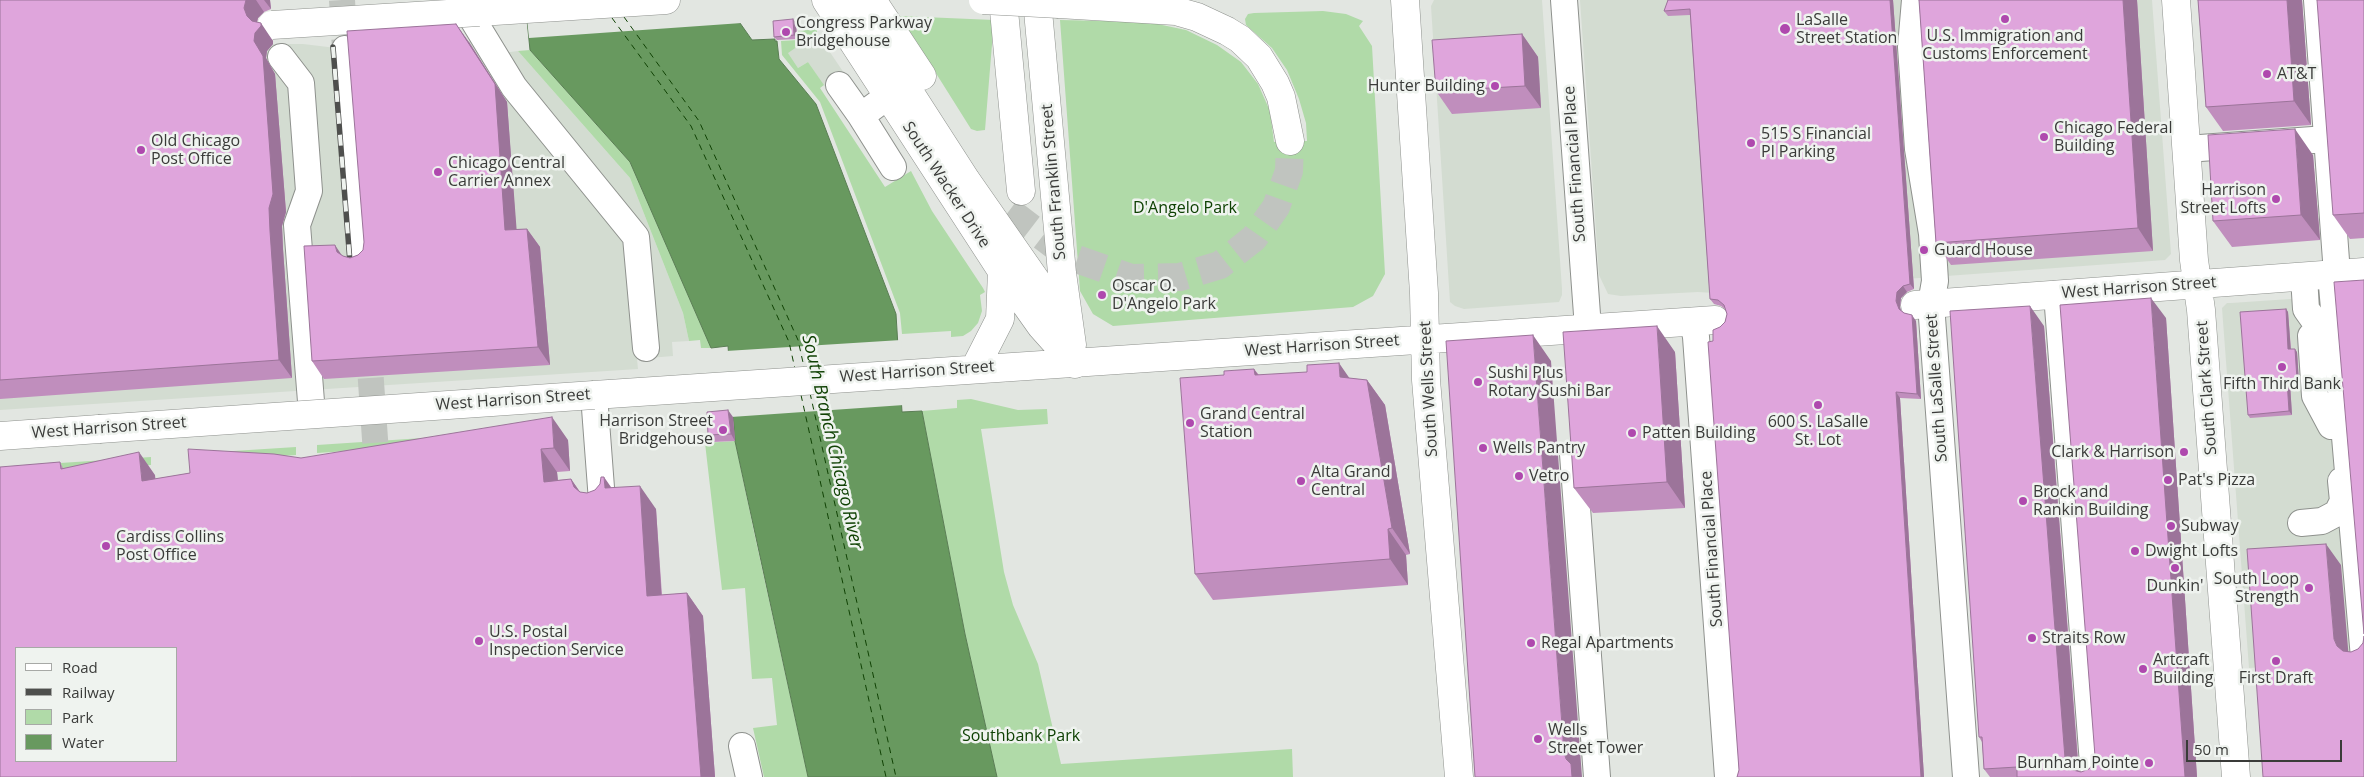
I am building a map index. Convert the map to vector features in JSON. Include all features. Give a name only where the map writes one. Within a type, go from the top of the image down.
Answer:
[{"type":"main road","points":[[272,25],[470,6],[526,10],[666,0]]},
{"type":"main road","name":"South Wacker Drive","points":[[826,0],[1002,271],[1041,326],[1075,364]]},
{"type":"main road","points":[[850,0],[966,180],[1044,292],[1059,322],[1075,364]]},
{"type":"main road","points":[[872,0],[1015,201],[1003,0]]},
{"type":"main road","points":[[983,0],[1048,2],[1176,11],[1197,17],[1240,39],[1259,57],[1281,97],[1290,142]]},
{"type":"main road","name":"South Wells Street","points":[[1405,0],[1427,389],[1459,777]]},
{"type":"main road","name":"South Clark Street","points":[[2176,0],[2186,150],[2197,284],[2202,319],[2236,777]]},
{"type":"main road","name":"South Franklin Street","points":[[1048,2],[1062,273],[1075,364]]},
{"type":"main road","points":[[975,368],[1000,319],[1002,271]]},
{"type":"main road","name":"West Harrison Street","points":[[1923,304],[2364,272]]},
{"type":"main road","name":"West Harrison Street","points":[[0,436],[907,372],[1075,364],[1425,339],[1573,338],[1704,320]]},
{"type":"street","name":"South Financial Place","points":[[1564,0],[1573,338]]},
{"type":"street","name":"South LaSalle Street","points":[[1915,0],[1911,47],[1918,149],[1932,234],[1935,281],[1923,304],[1966,777]]},
{"type":"street","points":[[2317,0],[2334,274],[2364,658]]},
{"type":"street","points":[[470,6],[514,87],[636,237],[646,348]]},
{"type":"street","points":[[345,49],[362,261]]},
{"type":"street","points":[[281,57],[301,83],[310,191],[298,226],[312,414]]},
{"type":"street","points":[[840,85],[893,167]]},
{"type":"street","points":[[861,116],[888,96]]},
{"type":"street","points":[[2186,150],[2327,139]]},
{"type":"street","points":[[2301,523],[2322,521],[2337,513],[2343,501],[2338,444],[2326,418],[2325,336],[2307,312],[2304,276]]},
{"type":"street","points":[[2058,294],[2094,777]]},
{"type":"street","name":"South Financial Place","points":[[1704,320],[1696,337],[1728,777]]},
{"type":"street","points":[[594,395],[602,501]]},
{"type":"street","points":[[1572,434],[1597,777]]},
{"type":"street","points":[[742,746],[749,777]]},
{"type":"shaded area","points":[[1434,0],[1542,0],[1562,289],[1559,302],[1464,309],[1450,302],[1431,6]]},
{"type":"shaded area","points":[[1580,0],[2152,0],[2171,254],[2165,260],[1714,293],[1698,292],[1621,296],[1608,294],[1599,275]]},
{"type":"shaded area","points":[[817,33],[844,73],[887,178],[808,62],[798,68],[787,52]]},
{"type":"shaded area","points":[[472,41],[503,53],[518,51],[630,178],[683,313],[689,341],[672,342],[673,356],[637,359],[638,369],[0,410],[0,70],[273,44],[303,44],[353,50]]},
{"type":"shaded area","points":[[2364,294],[2364,661],[2249,668],[2222,308],[2227,303]]},
{"type":"green space","name":"D'Angelo Park","points":[[1323,11],[1346,14],[1363,21],[1359,26],[1372,46],[1385,274],[1373,296],[1353,307],[1113,326],[1093,314],[1080,291],[1060,20],[1148,22],[1186,30],[1217,45],[1241,62],[1258,84],[1270,111],[1274,142],[1307,141],[1306,123],[1299,99],[1287,70],[1272,48],[1246,25],[1245,19],[1248,14],[1254,13]]},
{"type":"green space","points":[[900,16],[994,20],[985,130],[977,131],[971,129]]},
{"type":"green space","points":[[817,29],[817,33],[788,53],[798,68],[808,62],[824,85],[820,88],[885,187],[911,171],[932,211],[985,292],[980,295],[982,311],[978,323],[963,336],[951,337],[951,331],[902,334],[900,313],[820,102],[782,55],[781,41],[798,40],[798,31]]},
{"type":"green space","points":[[530,50],[630,162],[711,348],[701,348],[700,340],[689,341],[683,313],[630,178],[518,51]]},
{"type":"green space","name":"Southbank Park","points":[[971,399],[1018,410],[1047,409],[1048,424],[981,429],[1004,572],[1013,605],[1038,664],[1061,764],[1292,749],[1293,777],[997,777],[965,634],[922,411],[957,408],[957,400]]},
{"type":"green space","points":[[438,437],[438,445],[317,453],[317,445]]},
{"type":"green space","points":[[735,441],[808,777],[764,777],[753,728],[777,725],[772,678],[752,679],[745,588],[722,590],[705,443]]},
{"type":"green space","points":[[296,447],[296,455],[202,461],[202,453]]},
{"type":"green space","points":[[151,457],[151,465],[30,473],[30,465]]},
{"type":"water","name":"South Branch Chicago River","points":[[525,0],[740,23],[752,40],[775,39],[777,41],[779,59],[816,104],[896,314],[902,412],[922,411],[965,634],[997,777],[808,777],[735,441],[728,346],[711,348],[630,162],[530,50]]},
{"type":"pier","points":[[525,0],[728,0],[742,23],[529,38]]},
{"type":"pier","points":[[901,340],[904,405],[731,417],[726,351]]},
{"type":"building","name":"Old Chicago Post Office","points":[[0,0],[246,0],[244,8],[247,16],[252,21],[261,23],[261,26],[255,33],[254,41],[263,56],[273,194],[269,208],[279,360],[0,380]]},
{"type":"building","points":[[1668,0],[1890,0],[1910,284],[1903,286],[1897,292],[1896,301],[1899,309],[1904,313],[1912,315],[1917,394],[1896,392],[1921,777],[1737,777],[1739,770],[1708,342],[1713,341],[1713,330],[1725,322],[1727,314],[1724,305],[1718,300],[1710,299],[1690,9],[1664,11]]},
{"type":"building","name":"Chicago Federal Building","points":[[1919,0],[2123,0],[2138,228],[1936,243]]},
{"type":"building","points":[[2198,0],[2287,0],[2294,101],[2206,107]]},
{"type":"building","name":"AT&T","points":[[2317,0],[2364,0],[2364,213],[2333,215]]},
{"type":"building","name":"Congress Parkway Bridgehouse","points":[[793,19],[794,35],[774,37],[773,21]]},
{"type":"building","name":"Chicago Central Carrier Annex","points":[[456,24],[495,84],[505,230],[527,229],[538,347],[312,361],[304,246],[335,245],[337,252],[350,258],[358,255],[363,250],[364,242],[347,31]]},
{"type":"building","points":[[1522,34],[1525,86],[1436,91],[1432,40]]},
{"type":"building","points":[[2295,129],[2301,215],[2213,221],[2208,135]]},
{"type":"building","points":[[2364,280],[2364,634],[2334,282]]},
{"type":"building","points":[[2151,298],[2185,777],[2017,777],[2017,767],[1984,769],[1982,737],[1979,737],[1950,311],[2030,306],[2065,758],[2068,766],[2073,770],[2081,772],[2089,769],[2094,763],[2095,756],[2060,305]]},
{"type":"building","name":"Fifth Third Bank","points":[[2286,309],[2288,349],[2295,349],[2297,379],[2287,380],[2289,411],[2248,415],[2240,312]]},
{"type":"building","name":"Patten Building","points":[[1657,326],[1667,482],[1574,488],[1563,332]]},
{"type":"building","points":[[1533,335],[1564,752],[1566,759],[1571,764],[1572,777],[1475,777],[1446,341]]},
{"type":"building","name":"Alta Grand Central","points":[[1339,363],[1340,377],[1367,380],[1392,528],[1388,529],[1390,559],[1195,574],[1180,378],[1224,375],[1224,371],[1254,369],[1255,375],[1307,372],[1307,365]]},
{"type":"building","points":[[728,410],[731,434],[708,435],[707,412]]},
{"type":"building","points":[[552,417],[554,448],[541,449],[544,482],[571,479],[574,487],[580,492],[587,493],[595,490],[600,484],[601,477],[604,477],[605,488],[640,486],[647,596],[687,593],[701,777],[0,777],[0,467],[60,462],[61,469],[139,452],[142,481],[190,473],[188,449],[274,454],[301,458]]},
{"type":"building","points":[[2326,544],[2334,639],[2337,646],[2343,651],[2351,652],[2358,649],[2363,643],[2364,636],[2364,777],[2263,777],[2247,549]]},
{"type":"ferry route","points":[[624,17],[699,121],[798,340],[804,367]]},
{"type":"ferry route","points":[[612,18],[691,126],[789,342],[795,369]]},
{"type":"ferry route","points":[[810,393],[896,777]]},
{"type":"ferry route","points":[[801,395],[886,777]]},
{"type":"tunnel","points":[[342,0],[345,49]]},
{"type":"tunnel","points":[[1009,211],[1068,256],[1131,278],[1180,277],[1220,265],[1254,238],[1276,207],[1289,171],[1290,141]]},
{"type":"tunnel","points":[[368,339],[378,482]]},
{"type":"railway","points":[[333,47],[350,262]]},
{"type":"place","name":"U.S. Immigration and Customs Enforcement","points":[[2005,19]]},
{"type":"place","name":"LaSalle Street Station","points":[[1785,29]]},
{"type":"place","name":"Congress Parkway Bridgehouse","points":[[786,32]]},
{"type":"place","name":"AT&T","points":[[2267,74]]},
{"type":"place","name":"Hunter Building","points":[[1495,86]]},
{"type":"place","name":"Chicago Federal Building","points":[[2044,137]]},
{"type":"place","name":"515 S Financial Pl Parking","points":[[1751,143]]},
{"type":"place","name":"Old Chicago Post Office","points":[[141,150]]},
{"type":"place","name":"Chicago Central Carrier Annex","points":[[438,172]]},
{"type":"place","name":"Harrison Street Lofts","points":[[2276,199]]},
{"type":"place","name":"Guard House","points":[[1924,250]]},
{"type":"place","name":"Oscar O. D'Angelo Park","points":[[1102,295]]},
{"type":"place","name":"Fifth Third Bank","points":[[2282,367]]},
{"type":"place","name":"Sushi Plus Rotary Sushi Bar","points":[[1478,382]]},
{"type":"place","name":"600 S. LaSalle St. Lot","points":[[1818,405]]},
{"type":"place","name":"Grand Central Station","points":[[1190,423]]},
{"type":"place","name":"Harrison Street Bridgehouse","points":[[723,430]]},
{"type":"place","name":"Patten Building","points":[[1632,433]]},
{"type":"place","name":"Wells Pantry","points":[[1483,448]]},
{"type":"place","name":"Clark & Harrison","points":[[2184,452]]},
{"type":"place","name":"Vetro","points":[[1519,476]]},
{"type":"place","name":"Pat's Pizza","points":[[2168,480]]},
{"type":"place","name":"Alta Grand Central","points":[[1301,481]]},
{"type":"place","name":"Brock and Rankin Building","points":[[2023,501]]},
{"type":"place","name":"Subway","points":[[2171,526]]},
{"type":"place","name":"Cardiss Collins Post Office","points":[[106,546]]},
{"type":"place","name":"Dwight Lofts","points":[[2135,551]]},
{"type":"place","name":"Dunkin'","points":[[2175,568]]},
{"type":"place","name":"South Loop Strength","points":[[2309,588]]},
{"type":"place","name":"Straits Row","points":[[2032,638]]},
{"type":"place","name":"U.S. Postal Inspection Service","points":[[479,641]]},
{"type":"place","name":"Regal Apartments","points":[[1531,643]]},
{"type":"place","name":"First Draft","points":[[2276,661]]},
{"type":"place","name":"Artcraft Building","points":[[2143,669]]},
{"type":"place","name":"Wells Street Tower","points":[[1538,739]]},
{"type":"place","name":"Burnham Pointe","points":[[2149,763]]}]
